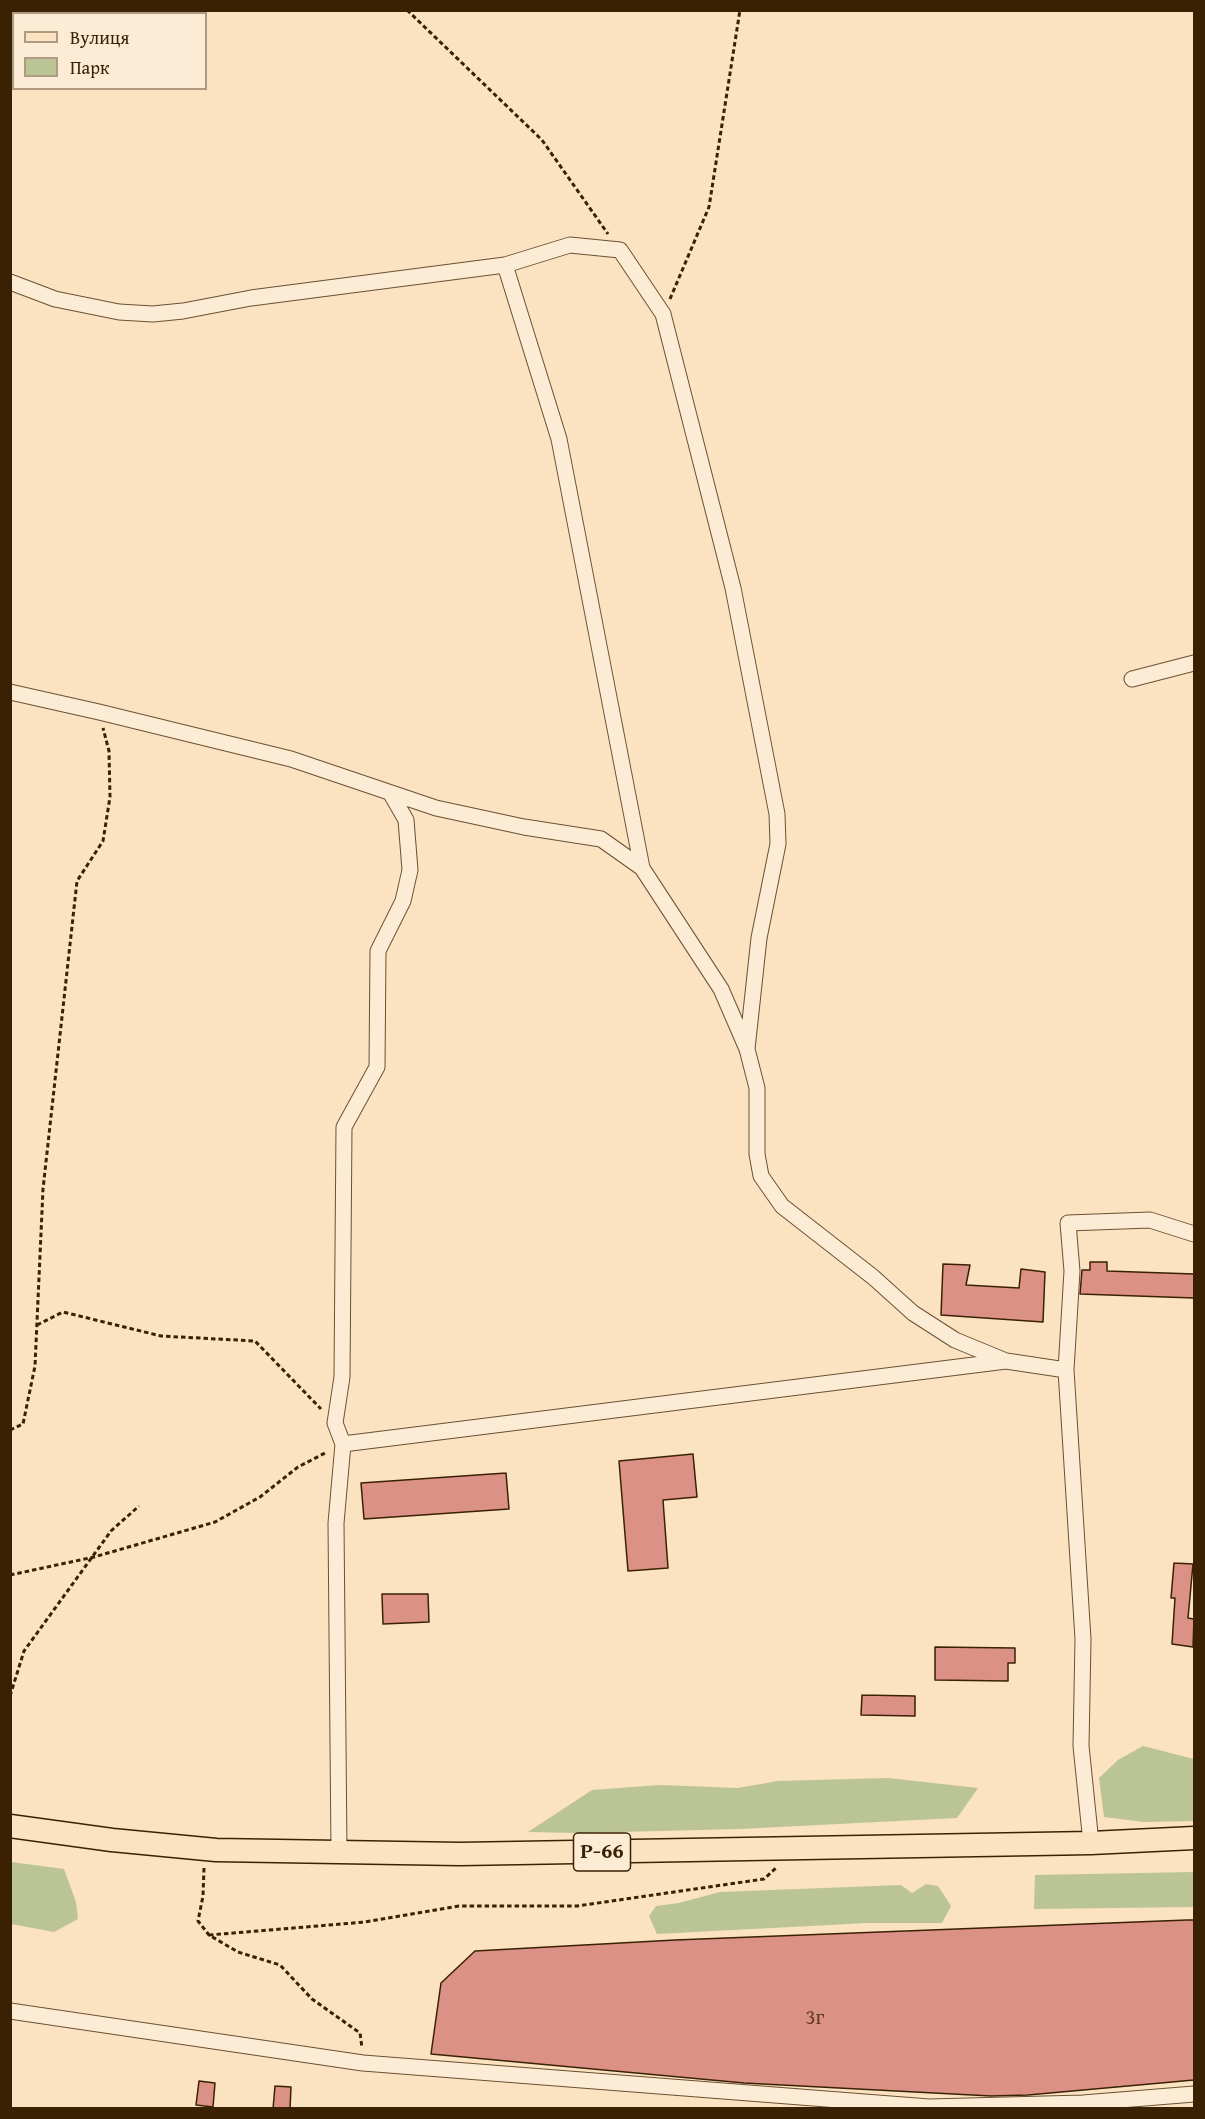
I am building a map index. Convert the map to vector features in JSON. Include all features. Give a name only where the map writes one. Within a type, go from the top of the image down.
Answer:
[{"type":"main road","name":"Р-66","points":[[10,1826],[112,1840],[204,1849],[460,1854],[1091,1843],[1194,1838]]},
{"type":"street","points":[[10,282],[55,298],[119,312],[153,314],[183,311],[251,298],[505,265],[570,246],[620,250],[663,314],[733,588],[777,814],[778,844],[759,938],[747,1050]]},
{"type":"street","points":[[505,265],[559,439],[642,868]]},
{"type":"street","points":[[1132,679],[1194,663]]},
{"type":"street","points":[[10,693],[99,712],[291,759],[436,808],[524,827],[601,839],[642,868],[721,988],[747,1050],[757,1088],[757,1154],[761,1176],[782,1206],[873,1276],[913,1313],[955,1340],[1006,1361],[1066,1370]]},
{"type":"street","points":[[339,1852],[336,1523],[343,1444],[335,1423],[342,1377],[344,1127],[377,1067],[378,951],[403,901],[410,870],[406,820],[391,794]]},
{"type":"street","points":[[1091,1843],[1081,1746],[1083,1639],[1066,1370],[1072,1271],[1068,1223],[1150,1220],[1194,1234]]},
{"type":"street","points":[[343,1444],[1006,1361]]},
{"type":"street","points":[[10,2011],[363,2063],[929,2107],[1083,2103],[1194,2094]]},
{"type":"path","points":[[407,10],[542,140],[620,250]]},
{"type":"path","points":[[663,314],[709,207],[740,10]]},
{"type":"path","points":[[10,1430],[23,1424],[35,1366],[43,1189],[77,881],[103,841],[110,797],[109,751],[99,712]]},
{"type":"path","points":[[37,1325],[63,1312],[160,1336],[255,1341],[335,1423]]},
{"type":"path","points":[[10,1575],[94,1557],[215,1522],[260,1497],[298,1467],[343,1444]]},
{"type":"path","points":[[10,1696],[24,1652],[111,1531],[139,1506]]},
{"type":"path","points":[[209,1935],[365,1922],[459,1906],[577,1906],[764,1879],[800,1848]]},
{"type":"path","points":[[204,1849],[203,1896],[198,1921],[209,1935],[238,1952],[280,1965],[312,1999],[360,2033],[363,2063]]},
{"type":"green space","points":[[1143,1746],[1194,1759],[1194,1821],[1144,1822],[1104,1817],[1099,1778],[1118,1760]]},
{"type":"green space","points":[[888,1778],[978,1788],[957,1818],[740,1829],[528,1832],[592,1790],[660,1785],[738,1788],[778,1781]]},
{"type":"green space","points":[[11,1862],[64,1869],[76,1902],[78,1919],[54,1932],[11,1924]]},
{"type":"green space","points":[[1194,1872],[1194,1907],[1034,1909],[1035,1875]]},
{"type":"green space","points":[[926,1884],[938,1886],[951,1906],[942,1923],[867,1923],[657,1934],[649,1916],[656,1906],[679,1903],[720,1892],[901,1885],[912,1893]]},
{"type":"building","points":[[1090,1262],[1107,1262],[1107,1271],[1194,1274],[1194,1298],[1080,1294],[1082,1270],[1090,1270]]},
{"type":"building","points":[[943,1264],[970,1265],[966,1285],[1019,1288],[1021,1269],[1045,1272],[1043,1322],[941,1315]]},
{"type":"building","points":[[693,1454],[697,1497],[663,1500],[668,1568],[628,1571],[619,1461]]},
{"type":"building","points":[[506,1473],[509,1509],[364,1519],[361,1483]]},
{"type":"building","points":[[1174,1563],[1193,1564],[1188,1618],[1194,1619],[1193,1647],[1172,1644],[1175,1598],[1171,1598]]},
{"type":"building","points":[[382,1594],[428,1594],[429,1622],[383,1624]]},
{"type":"building","points":[[935,1647],[1015,1648],[1015,1663],[1008,1663],[1008,1681],[935,1680]]},
{"type":"building","points":[[862,1695],[915,1696],[915,1716],[861,1715]]},
{"type":"building","points":[[1194,1920],[1194,2080],[1028,2095],[991,2096],[744,2083],[431,2054],[441,1983],[475,1951],[675,1940]]},
{"type":"building","points":[[199,2081],[215,2083],[213,2107],[196,2105]]},
{"type":"building","points":[[275,2086],[291,2087],[290,2109],[273,2109]]}]
